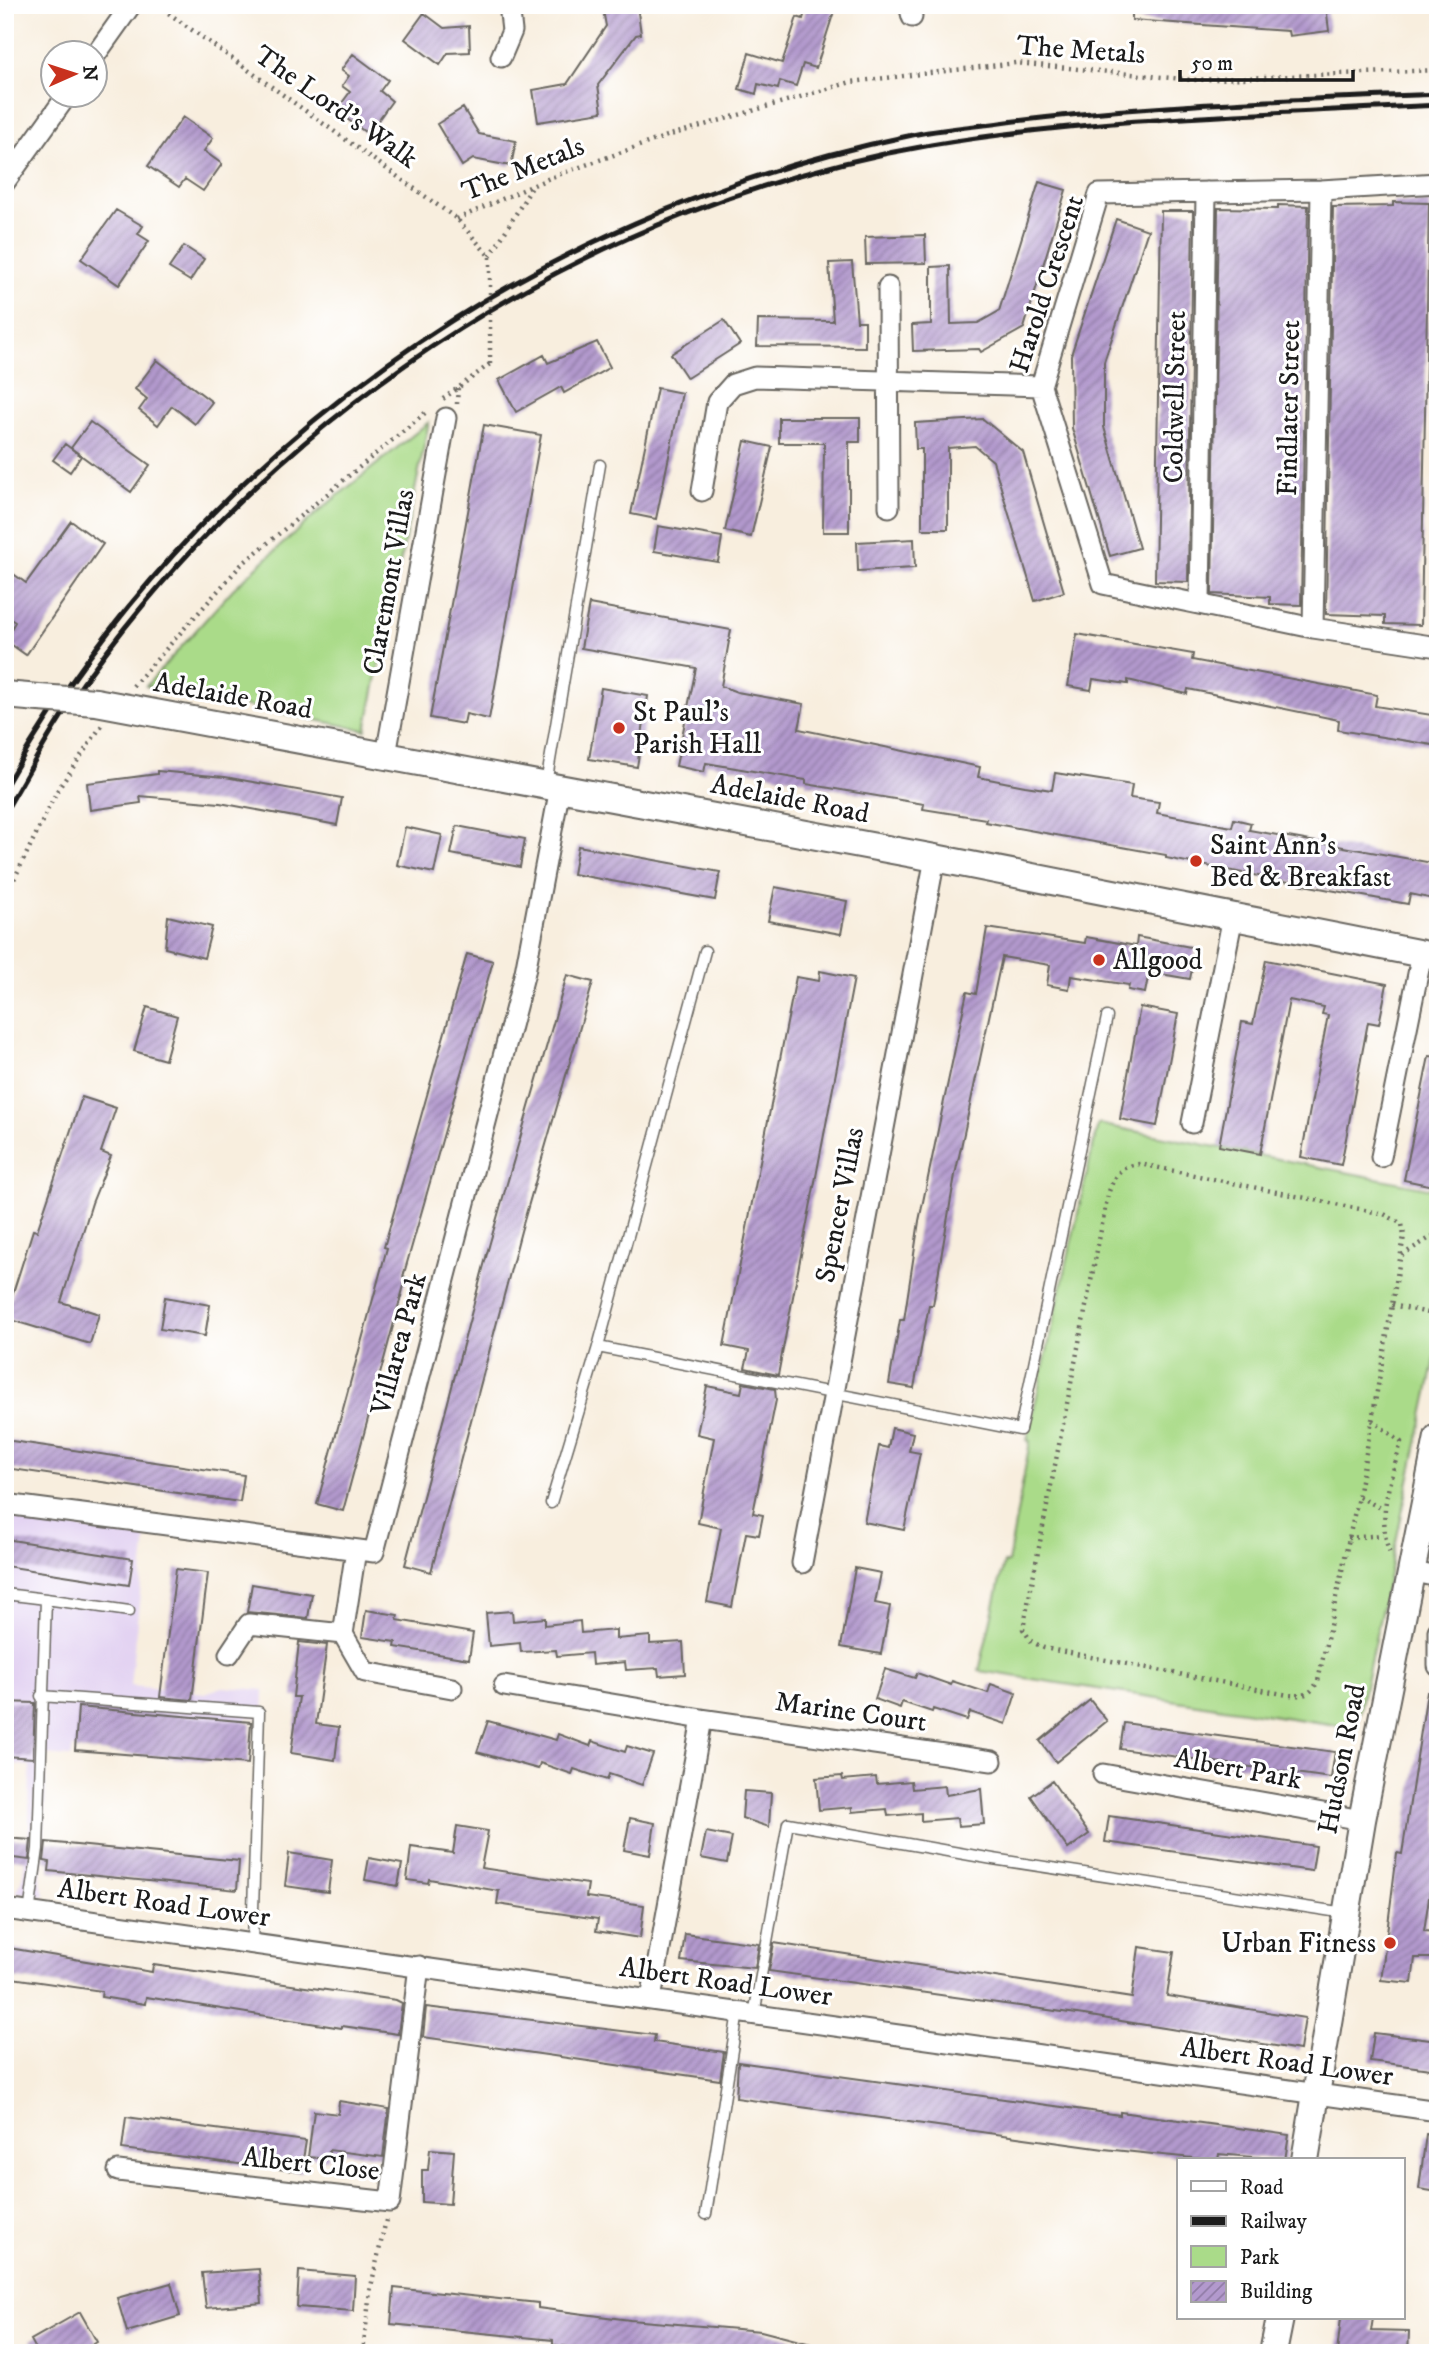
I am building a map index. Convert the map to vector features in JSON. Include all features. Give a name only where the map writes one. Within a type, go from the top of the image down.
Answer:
[{"type":"street","points":[[108,38],[131,5]]},
{"type":"street","points":[[501,57],[512,31],[509,5]]},
{"type":"street","points":[[5,182],[58,108]]},
{"type":"street","name":"Harold Crescent","points":[[1438,183],[1321,190],[1099,194],[1041,386],[1103,584],[1200,602],[1313,628],[1438,647]]},
{"type":"street","name":"Findlater Street","points":[[1313,628],[1321,190]]},
{"type":"street","name":"Coldwell Street","points":[[1200,602],[1206,192]]},
{"type":"street","points":[[888,287],[889,507]]},
{"type":"street","points":[[702,491],[717,402],[733,384],[755,377],[1041,386]]},
{"type":"street","name":"Claremont Villas","points":[[386,755],[446,418]]},
{"type":"street","name":"Adelaide Road","points":[[5,695],[105,704],[386,755],[935,858],[1430,956]]},
{"type":"street","name":"Villarea Park","points":[[356,1550],[374,1552],[525,972],[553,786]]},
{"type":"street","name":"Spencer Villas","points":[[802,1563],[832,1392],[935,858]]},
{"type":"street","points":[[1192,1123],[1233,916]]},
{"type":"street","points":[[1381,1157],[1430,956]]},
{"type":"street","name":"Hudson Road","points":[[1305,2158],[1362,1820],[1409,1571],[1438,1437]]},
{"type":"street","points":[[5,1504],[356,1550],[343,1634],[365,1672],[452,1688]]},
{"type":"street","points":[[1409,1571],[1438,1577]]},
{"type":"street","points":[[229,1654],[249,1624],[343,1634]]},
{"type":"street","points":[[1438,1631],[1438,1666]]},
{"type":"street","name":"Marine Court","points":[[503,1686],[702,1719],[992,1760]]},
{"type":"street","points":[[651,1999],[702,1719]]},
{"type":"street","name":"Albert Park","points":[[1103,1774],[1362,1820]]},
{"type":"street","name":"Albert Road Lower","points":[[5,1909],[1438,2111]]},
{"type":"street","name":"Albert Close","points":[[118,2171],[390,2202],[419,1966]]},
{"type":"street","points":[[1273,2353],[1280,2320]]},
{"type":"lane","points":[[553,786],[600,465]]},
{"type":"lane","points":[[551,1503],[598,1347],[705,951]]},
{"type":"lane","points":[[598,1347],[1020,1430],[1107,1017]]},
{"type":"lane","points":[[5,1594],[129,1611]]},
{"type":"lane","points":[[29,1913],[38,1849],[46,1600]]},
{"type":"lane","points":[[41,1696],[259,1712],[252,1944]]},
{"type":"lane","points":[[706,2214],[746,2013],[788,1823],[993,1859],[1346,1913]]},
{"type":"path","name":"The Lord's Walk","points":[[157,5],[457,219]]},
{"type":"path","name":"The Metals","points":[[490,257],[457,219],[532,186],[667,136],[851,82],[1016,63],[1192,80],[1438,70]]},
{"type":"path","points":[[5,898],[57,791],[105,704],[241,565],[458,386],[490,364],[490,257],[532,186]]},
{"type":"path","points":[[457,396],[458,386]]},
{"type":"path","points":[[1140,1164],[1384,1214],[1402,1224],[1401,1256],[1358,1497],[1318,1681],[1313,1691],[1306,1696],[1287,1695],[1044,1648],[1031,1641],[1023,1629],[1105,1207],[1115,1174],[1125,1165],[1140,1164]]},
{"type":"path","points":[[1401,1256],[1438,1233]]},
{"type":"path","points":[[1392,1305],[1438,1315]]},
{"type":"path","points":[[1372,1420],[1401,1442],[1383,1509],[1383,1535],[1395,1568],[1409,1571]]},
{"type":"path","points":[[1358,1497],[1383,1509]]},
{"type":"path","points":[[1348,1538],[1383,1535]]},
{"type":"path","points":[[363,2353],[370,2291],[390,2202]]},
{"type":"shaded area","points":[[5,1517],[146,1538],[130,1686],[205,1693],[223,1687],[264,1690],[263,1717],[246,1717],[245,1763],[73,1747],[71,1757],[46,1755],[45,1836],[40,1882],[45,1896],[15,1892],[22,1882],[29,1829],[30,1766],[5,1763]]},
{"type":"green space","points":[[429,422],[366,730],[146,686],[233,589],[320,510]]},
{"type":"green space","points":[[1098,1124],[1438,1190],[1438,1346],[1356,1728],[979,1671],[1004,1563],[1008,1563],[1030,1441],[1027,1440]]},
{"type":"building","points":[[602,5],[637,5],[641,34],[636,35],[598,85],[602,112],[538,122],[533,90],[567,84],[606,26]]},
{"type":"building","points":[[807,5],[836,5],[816,68],[803,64],[796,86],[780,81],[778,89],[758,84],[756,94],[739,89],[749,53],[782,63],[797,17],[803,19]]},
{"type":"building","points":[[1132,5],[1326,5],[1329,31],[1289,36],[1288,31],[1132,20]]},
{"type":"building","points":[[424,13],[444,28],[469,26],[470,52],[448,53],[440,65],[405,39]]},
{"type":"building","points":[[353,54],[388,80],[380,91],[392,101],[368,134],[336,111],[350,92],[342,86],[349,76],[341,70]]},
{"type":"building","points":[[463,108],[479,134],[516,141],[511,166],[473,159],[462,166],[437,124]]},
{"type":"building","points":[[183,117],[213,138],[204,151],[222,164],[203,191],[185,179],[179,187],[148,166]]},
{"type":"building","points":[[1039,182],[1066,190],[1024,328],[981,352],[979,349],[913,351],[912,325],[931,324],[931,267],[950,266],[951,324],[978,323],[999,311]]},
{"type":"building","points":[[1393,202],[1429,203],[1421,625],[1385,624],[1385,616],[1326,614],[1333,207],[1393,206]]},
{"type":"building","points":[[1278,205],[1308,206],[1301,605],[1270,604],[1270,597],[1212,594],[1218,208],[1278,209]]},
{"type":"building","points":[[116,210],[143,226],[138,234],[149,241],[119,285],[81,259]]},
{"type":"building","points":[[1161,211],[1193,211],[1188,582],[1155,581]]},
{"type":"building","points":[[1116,219],[1148,230],[1104,362],[1104,427],[1139,548],[1110,556],[1072,428],[1071,355]]},
{"type":"building","points":[[925,235],[926,263],[866,264],[865,237]]},
{"type":"building","points":[[184,246],[204,259],[190,281],[169,268]]},
{"type":"building","points":[[852,262],[857,321],[865,321],[865,347],[757,346],[758,320],[833,321],[829,263]]},
{"type":"building","points":[[724,320],[740,344],[687,378],[671,354]]},
{"type":"building","points":[[597,342],[610,367],[564,393],[561,387],[516,412],[499,380],[544,355],[548,363]]},
{"type":"building","points":[[157,360],[212,402],[195,424],[172,406],[158,425],[139,410],[147,399],[135,389]]},
{"type":"building","points":[[657,388],[682,393],[656,519],[631,514]]},
{"type":"building","points":[[779,418],[860,418],[860,442],[849,442],[849,532],[823,532],[824,443],[779,443]]},
{"type":"building","points":[[983,419],[1023,452],[1064,592],[1035,601],[993,461],[975,446],[948,448],[948,529],[922,529],[922,449],[916,449],[915,423]]},
{"type":"building","points":[[90,422],[150,465],[131,492],[71,448]]},
{"type":"building","points":[[484,425],[541,435],[489,719],[466,714],[464,724],[430,718]]},
{"type":"building","points":[[745,441],[772,447],[751,537],[725,531]]},
{"type":"building","points":[[65,444],[81,456],[70,472],[53,460]]},
{"type":"building","points":[[71,521],[103,544],[26,655],[5,640],[15,622],[5,615],[5,568],[26,583]]},
{"type":"building","points":[[658,526],[722,537],[718,562],[654,551]]},
{"type":"building","points":[[914,539],[915,568],[858,571],[857,542]]},
{"type":"building","points":[[589,604],[731,630],[721,686],[737,692],[804,704],[799,729],[980,767],[978,777],[1025,786],[1052,790],[1055,773],[1132,785],[1130,798],[1159,802],[1157,813],[1232,827],[1234,819],[1251,823],[1249,830],[1438,864],[1438,900],[1410,894],[1408,904],[985,822],[986,819],[923,809],[924,804],[806,784],[806,780],[706,763],[704,772],[676,766],[696,668],[581,648]]},
{"type":"building","points":[[1077,634],[1193,654],[1192,660],[1377,695],[1375,706],[1438,716],[1433,745],[1338,730],[1339,720],[1188,689],[1187,694],[1128,680],[1128,684],[1093,679],[1091,690],[1068,686]]},
{"type":"building","name":"St Paul's Parish Hall","points":[[601,688],[648,696],[637,767],[589,759]]},
{"type":"building","points":[[157,771],[225,777],[342,798],[337,825],[220,803],[140,796],[141,803],[90,810],[87,783],[157,774]]},
{"type":"building","points":[[457,826],[525,839],[520,867],[451,854]]},
{"type":"building","points":[[405,827],[442,835],[434,873],[397,865]]},
{"type":"building","points":[[578,846],[720,872],[715,900],[573,874]]},
{"type":"building","points":[[775,887],[847,901],[841,934],[768,921]]},
{"type":"building","points":[[168,916],[212,927],[204,958],[165,948]]},
{"type":"building","points":[[987,928],[1085,943],[1086,937],[1136,946],[1137,937],[1196,948],[1190,979],[1149,972],[1145,993],[1128,990],[1129,985],[1071,976],[1069,989],[1047,985],[1050,965],[1002,957],[955,1175],[933,1305],[929,1305],[914,1388],[889,1384],[900,1320],[904,1320],[919,1221],[967,992],[976,994]]},
{"type":"building","points":[[467,954],[493,961],[403,1277],[406,1278],[343,1511],[317,1504],[387,1248],[384,1247]]},
{"type":"building","points":[[1266,960],[1387,984],[1379,1024],[1368,1022],[1341,1165],[1301,1157],[1328,1015],[1322,1014],[1324,1007],[1289,1000],[1260,1154],[1219,1146],[1242,1022],[1253,1024]]},
{"type":"building","points":[[820,971],[854,978],[778,1375],[745,1368],[749,1351],[724,1346],[796,977],[819,981]]},
{"type":"building","points":[[567,975],[593,982],[521,1231],[431,1572],[405,1565],[489,1246]]},
{"type":"building","points":[[147,1007],[177,1016],[165,1060],[134,1051]]},
{"type":"building","points":[[1140,1007],[1178,1014],[1157,1126],[1120,1119]]},
{"type":"building","points":[[1429,1056],[1438,1057],[1438,1187],[1404,1180]]},
{"type":"building","points":[[82,1097],[116,1108],[101,1152],[111,1156],[92,1203],[61,1302],[99,1314],[90,1344],[5,1318],[33,1230],[37,1231]]},
{"type":"building","points":[[165,1297],[210,1305],[205,1336],[160,1329]]},
{"type":"building","points":[[743,1383],[775,1389],[776,1400],[753,1513],[763,1515],[759,1535],[746,1533],[732,1607],[707,1602],[721,1528],[698,1523],[714,1438],[697,1434],[707,1386],[741,1393]]},
{"type":"building","points":[[892,1428],[913,1433],[909,1451],[920,1453],[904,1530],[864,1522],[879,1446],[888,1448]]},
{"type":"building","points":[[5,1440],[244,1475],[240,1502],[5,1468]]},
{"type":"building","points":[[5,1539],[133,1559],[129,1585],[5,1566]]},
{"type":"building","points":[[855,1568],[881,1573],[875,1603],[890,1606],[881,1654],[841,1647]]},
{"type":"building","points":[[176,1569],[208,1573],[192,1700],[160,1697]]},
{"type":"building","points":[[252,1584],[312,1594],[308,1618],[247,1612]]},
{"type":"building","points":[[366,1610],[398,1615],[397,1620],[473,1633],[469,1659],[395,1647],[396,1642],[362,1637]]},
{"type":"building","points":[[512,1611],[513,1621],[545,1618],[545,1625],[580,1621],[581,1633],[616,1630],[616,1639],[650,1636],[650,1644],[683,1642],[685,1674],[659,1676],[658,1668],[626,1670],[625,1662],[592,1665],[591,1653],[557,1656],[556,1650],[521,1652],[520,1643],[489,1646],[486,1613]]},
{"type":"building","points":[[299,1642],[327,1645],[316,1724],[339,1727],[335,1760],[291,1753],[299,1697],[293,1697]]},
{"type":"building","points":[[885,1669],[915,1678],[917,1673],[951,1685],[952,1681],[988,1693],[991,1684],[1016,1693],[1006,1724],[970,1712],[967,1720],[902,1702],[900,1708],[875,1699]]},
{"type":"building","points":[[1427,1692],[1438,1693],[1438,1863],[1436,1878],[1432,1877],[1424,1931],[1438,1932],[1438,1958],[1415,1958],[1412,1983],[1381,1980],[1397,1853],[1402,1854]]},
{"type":"building","points":[[1090,1700],[1107,1721],[1056,1762],[1040,1741]]},
{"type":"building","points":[[5,1702],[35,1703],[33,1758],[5,1756]]},
{"type":"building","points":[[78,1707],[251,1722],[248,1764],[75,1750]]},
{"type":"building","points":[[488,1721],[556,1740],[558,1734],[590,1746],[592,1741],[625,1752],[627,1746],[653,1754],[642,1785],[609,1774],[607,1780],[574,1769],[572,1774],[540,1763],[538,1769],[477,1752]]},
{"type":"building","points":[[1124,1723],[1335,1752],[1331,1778],[1120,1749]]},
{"type":"building","points":[[842,1776],[843,1780],[876,1777],[877,1784],[911,1781],[912,1789],[945,1786],[946,1795],[981,1789],[984,1824],[958,1826],[957,1818],[921,1821],[921,1813],[888,1816],[887,1809],[852,1812],[852,1807],[819,1810],[816,1778]]},
{"type":"building","points":[[1052,1781],[1089,1834],[1068,1849],[1031,1796]]},
{"type":"building","points":[[744,1791],[771,1793],[769,1827],[742,1818]]},
{"type":"building","points":[[1109,1816],[1316,1846],[1312,1871],[1105,1842]]},
{"type":"building","points":[[630,1818],[655,1823],[650,1855],[624,1850]]},
{"type":"building","points":[[457,1826],[488,1831],[481,1868],[588,1884],[586,1897],[644,1905],[640,1938],[596,1931],[598,1919],[497,1904],[499,1891],[429,1879],[428,1883],[407,1880],[411,1847],[453,1853]]},
{"type":"building","points":[[706,1832],[732,1837],[727,1863],[701,1858]]},
{"type":"building","points":[[5,1838],[31,1840],[29,1860],[5,1857]]},
{"type":"building","points":[[46,1842],[239,1861],[237,1890],[49,1871],[50,1862],[44,1861]]},
{"type":"building","points":[[289,1853],[332,1860],[328,1892],[285,1886]]},
{"type":"building","points":[[369,1858],[402,1864],[398,1886],[365,1880]]},
{"type":"building","points":[[685,1934],[759,1944],[755,1968],[681,1961]]},
{"type":"building","points":[[774,1943],[1132,1998],[1139,1947],[1174,1952],[1167,1996],[1305,2018],[1300,2050],[1084,2015],[769,1971]]},
{"type":"building","points":[[9,1948],[152,1972],[153,1965],[396,2000],[402,2003],[398,2034],[342,2028],[146,1997],[145,2004],[101,1997],[102,1991],[5,1977]]},
{"type":"building","points":[[426,2007],[655,2035],[654,2042],[724,2052],[720,2080],[423,2037]]},
{"type":"building","points":[[1374,2033],[1438,2041],[1438,2070],[1370,2061]]},
{"type":"building","points":[[738,2062],[1120,2115],[1120,2112],[1289,2135],[1285,2158],[1219,2154],[1218,2158],[1192,2158],[1104,2149],[736,2098]]},
{"type":"building","points":[[339,2101],[389,2109],[383,2157],[329,2150],[328,2159],[308,2157],[314,2111],[338,2114]]},
{"type":"building","points":[[126,2117],[306,2141],[301,2172],[122,2149]]},
{"type":"building","points":[[1426,2134],[1438,2135],[1438,2192],[1419,2189]]},
{"type":"building","points":[[430,2149],[454,2151],[450,2204],[422,2202],[422,2170],[428,2170]]},
{"type":"building","points":[[259,2269],[262,2303],[206,2308],[202,2273]]},
{"type":"building","points":[[299,2271],[355,2276],[353,2311],[297,2307]]},
{"type":"building","points":[[171,2283],[180,2316],[127,2332],[117,2298]]},
{"type":"building","points":[[394,2288],[538,2303],[538,2308],[630,2320],[761,2331],[819,2346],[818,2353],[613,2353],[553,2345],[553,2340],[391,2324]]},
{"type":"building","points":[[80,2312],[97,2342],[79,2353],[38,2353],[31,2340]]},
{"type":"building","points":[[1341,2320],[1373,2320],[1371,2331],[1409,2332],[1408,2353],[1337,2353]]},
{"type":"railway","points":[[5,787],[83,666],[174,554],[275,454],[386,365],[507,288],[634,223],[769,173],[931,132],[1164,107],[1438,94]]},
{"type":"railway","points":[[5,812],[89,675],[168,576],[257,485],[354,403],[459,329],[571,266],[687,213],[808,173],[931,145],[1120,122],[1438,105]]},
{"type":"place","name":"St Paul's Parish Hall","points":[[619,728]]},
{"type":"place","name":"Saint Ann's Bed & Breakfast","points":[[1196,861]]},
{"type":"place","name":"Allgood","points":[[1099,960]]},
{"type":"place","name":"Urban Fitness","points":[[1390,1943]]}]
